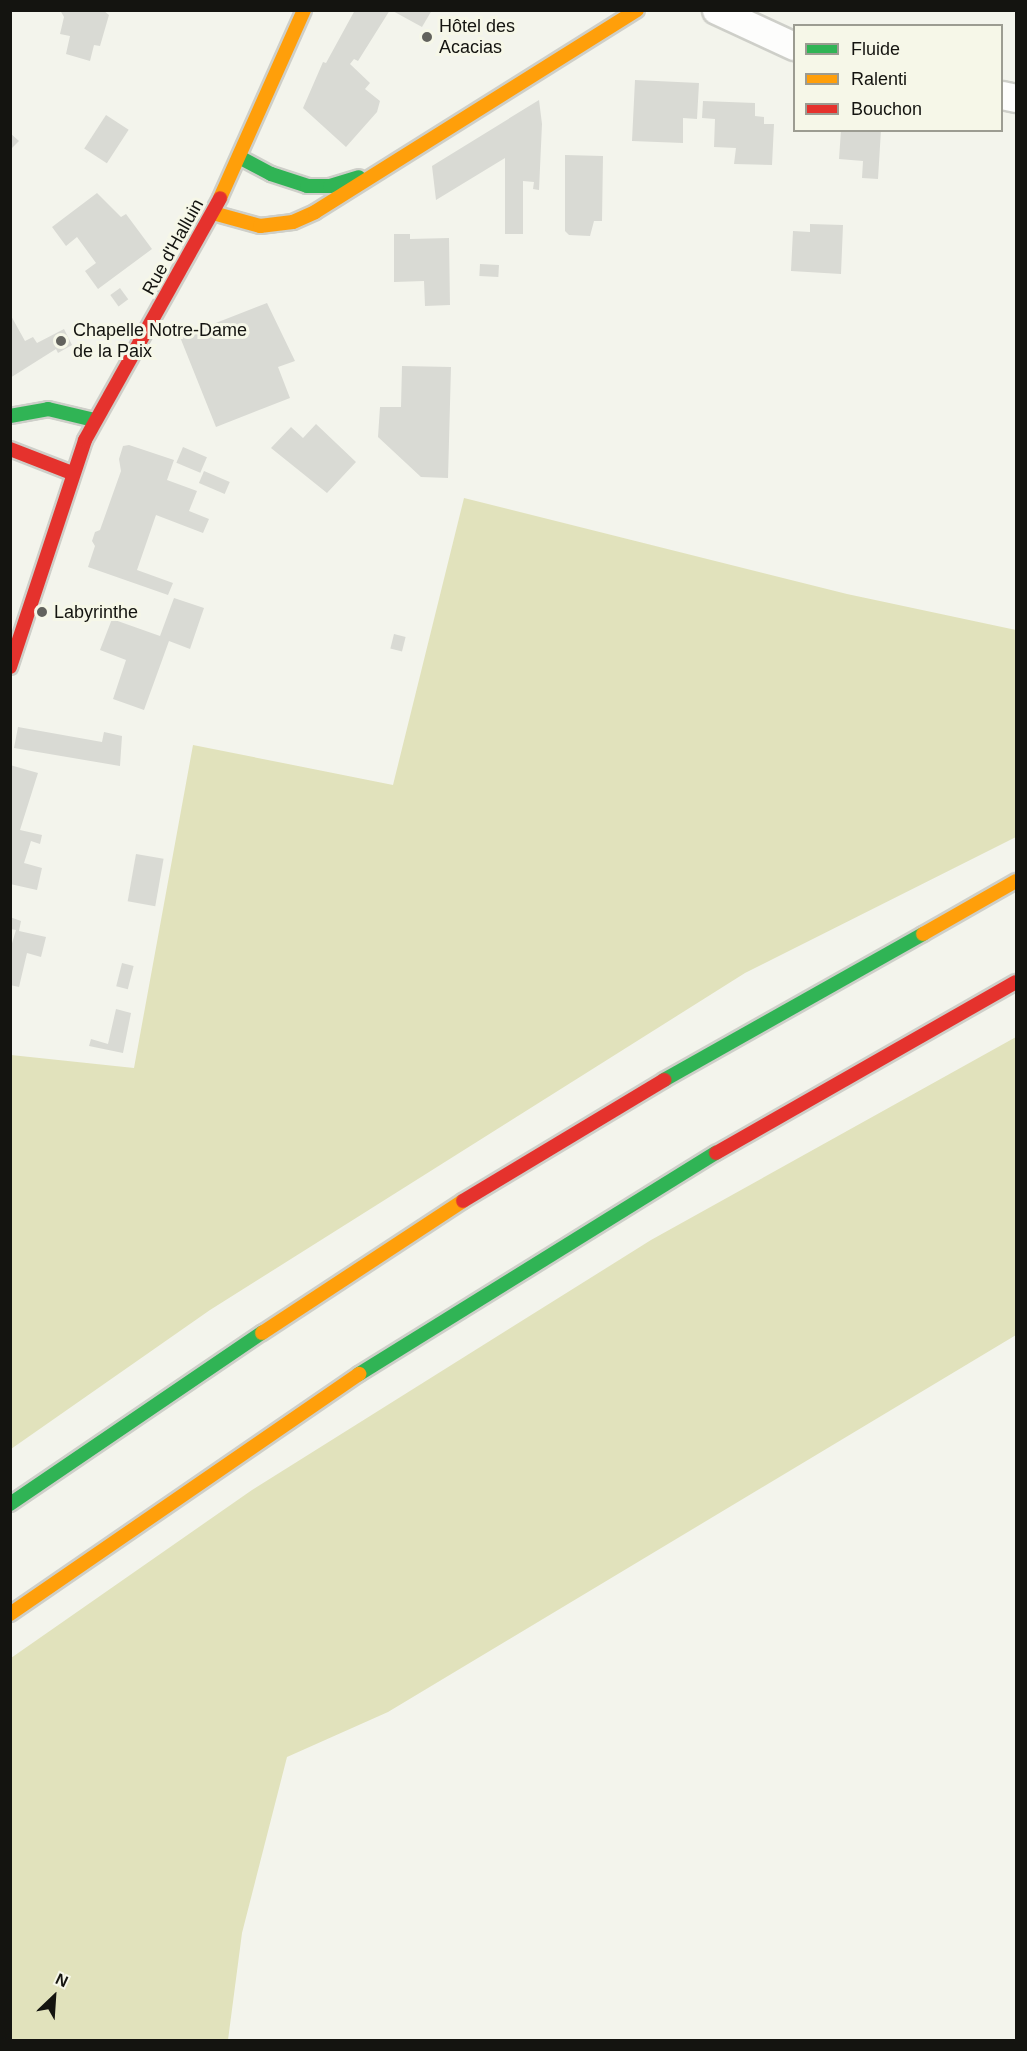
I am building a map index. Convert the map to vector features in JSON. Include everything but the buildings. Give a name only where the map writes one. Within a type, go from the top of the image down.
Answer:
[{"type":"main road","name":"Rue d'Halluin","points":[[10,667],[72,473],[94,420],[213,213],[304,10]]},
{"type":"main road","points":[[213,213],[260,226],[293,222],[357,188],[380,168],[637,10]]},
{"type":"main road","points":[[239,157],[271,174],[307,186],[330,186],[380,168]]},
{"type":"main road","points":[[10,416],[48,409],[94,420]]},
{"type":"main road","points":[[10,448],[72,473]]},
{"type":"main road","points":[[10,1504],[181,1385],[457,1205],[650,1088],[1017,881]]},
{"type":"main road","points":[[10,1614],[301,1412],[502,1282],[818,1093],[1017,982]]},
{"type":"street","points":[[716,10],[793,45]]},
{"type":"green space","points":[[464,498],[847,594],[1016,630],[1016,837],[745,973],[210,1310],[11,1449],[11,1055],[134,1068],[193,745],[393,785]]},
{"type":"green space","points":[[1016,1037],[1016,1335],[388,1712],[287,1757],[242,1933],[228,2040],[11,2040],[11,1658],[252,1490],[651,1240]]},
{"type":"traffic: fast","points":[[239,157],[271,174],[307,186],[330,186],[359,177]]},
{"type":"traffic: fast","points":[[10,416],[48,409],[94,420]]},
{"type":"traffic: fast","points":[[664,1080],[923,934]]},
{"type":"traffic: fast","points":[[359,1374],[716,1153]]},
{"type":"traffic: fast","points":[[10,1504],[262,1333]]},
{"type":"traffic: slow","points":[[220,198],[304,10]]},
{"type":"traffic: slow","points":[[213,213],[260,226],[293,222],[315,212],[637,10]]},
{"type":"traffic: slow","points":[[923,934],[1016,881]]},
{"type":"traffic: slow","points":[[262,1333],[463,1201]]},
{"type":"traffic: slow","points":[[10,1614],[359,1374]]},
{"type":"traffic: jam","points":[[10,667],[85,440],[220,198]]},
{"type":"traffic: jam","points":[[10,449],[72,473]]},
{"type":"traffic: jam","points":[[716,1153],[1016,982]]},
{"type":"traffic: jam","points":[[463,1201],[664,1080]]},
{"type":"place","name":"Hôtel des Acacias","points":[[427,37]]},
{"type":"place","name":"Chapelle Notre-Dame de la Paix","points":[[61,341]]},
{"type":"place","name":"Labyrinthe","points":[[42,612]]}]
